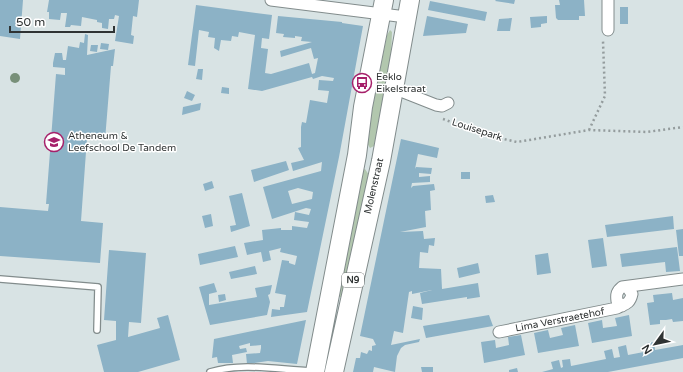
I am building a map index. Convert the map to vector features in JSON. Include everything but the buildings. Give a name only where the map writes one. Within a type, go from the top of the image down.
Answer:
[{"type":"main road","name":"N9","points":[[315,372],[357,155],[363,108],[383,7]]},
{"type":"main road","name":"Molenstraat","points":[[334,372],[380,161],[408,8]]},
{"type":"street","points":[[271,0],[408,8]]},
{"type":"street","points":[[608,0],[608,30]]},
{"type":"street","name":"Louisepark","points":[[393,88],[436,105],[442,106],[448,103]]},
{"type":"street","name":"Lima Verstraetehof","points":[[499,332],[617,308],[622,306],[617,301],[617,291],[622,286],[627,287],[683,279]]},
{"type":"lane","points":[[0,279],[98,287],[97,330]]},
{"type":"lane","points":[[210,372],[238,368],[264,367],[315,372]]},
{"type":"path","points":[[589,130],[605,96],[603,38],[608,30]]},
{"type":"path","name":"Louisepark","points":[[442,118],[486,135],[517,142],[589,130],[648,132],[683,127]]},
{"type":"green space","points":[[390,30],[392,32],[391,57],[374,146],[370,148],[366,141],[387,35]]},
{"type":"green space","points":[[365,169],[369,175],[343,297],[340,297],[337,296],[362,170]]},
{"type":"place","name":"Eeklo Eikelstraat","points":[[362,83]]},
{"type":"place","name":"Atheneum & Leefschool De Tandem","points":[[54,142]]}]
